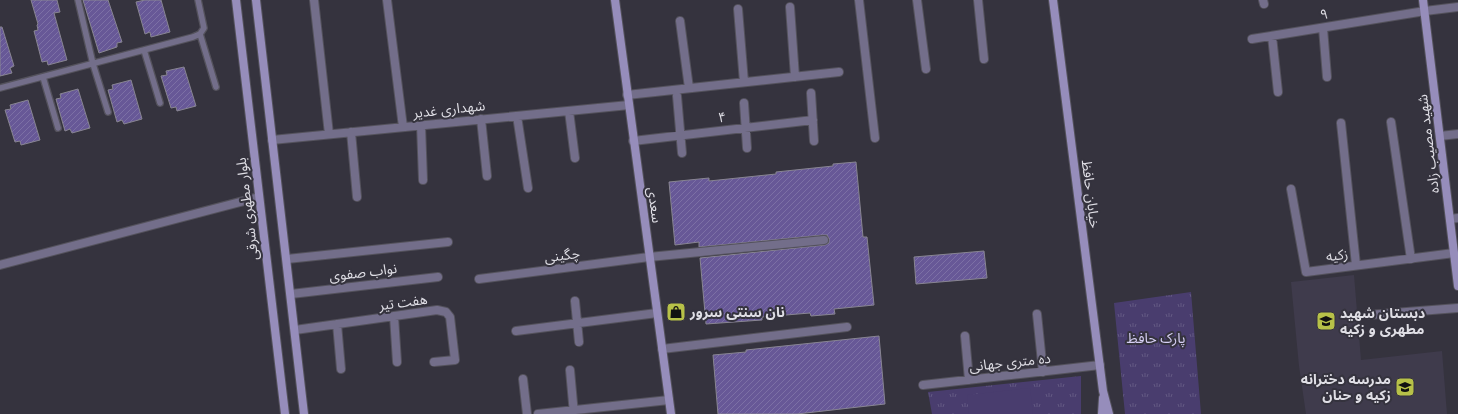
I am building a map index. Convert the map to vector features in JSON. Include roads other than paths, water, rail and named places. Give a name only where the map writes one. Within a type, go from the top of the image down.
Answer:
[{"type":"street","name":"بلوار مطهری شرقی","points":[[236,0],[285,414]]},
{"type":"street","points":[[256,0],[304,414]]},
{"type":"street","points":[[314,0],[329,134]]},
{"type":"street","points":[[387,0],[403,127]]},
{"type":"street","name":"سعدی","points":[[615,0],[671,414]]},
{"type":"street","points":[[859,0],[875,138]]},
{"type":"street","points":[[917,0],[926,69]]},
{"type":"street","points":[[978,0],[984,59]]},
{"type":"street","name":"خیابان حافظ","points":[[1053,0],[1103,391],[1109,414]]},
{"type":"street","name":"شهید مصیب زاده","points":[[1423,0],[1440,136],[1454,218],[1454,253],[1458,282]]},
{"type":"street","points":[[790,7],[795,77]]},
{"type":"street","name":"۹","points":[[1252,39],[1458,7]]},
{"type":"street","points":[[738,9],[744,82]]},
{"type":"street","points":[[680,21],[690,88]]},
{"type":"street","points":[[1323,28],[1327,77]]},
{"type":"street","points":[[1272,36],[1278,92]]},
{"type":"street","points":[[627,96],[839,72]]},
{"type":"street","points":[[811,93],[814,141]]},
{"type":"street","points":[[677,96],[682,153]]},
{"type":"street","points":[[744,103],[747,148]]},
{"type":"street","name":"شهداری غدیر","points":[[272,140],[629,105]]},
{"type":"street","points":[[569,111],[574,158]]},
{"type":"street","points":[[517,116],[528,188]]},
{"type":"street","points":[[481,119],[487,176]]},
{"type":"street","name":"۴","points":[[633,141],[813,120]]},
{"type":"street","points":[[1391,122],[1411,258]]},
{"type":"street","points":[[1341,123],[1356,265]]},
{"type":"street","points":[[421,125],[423,180]]},
{"type":"street","points":[[351,132],[357,197]]},
{"type":"street","points":[[1440,136],[1458,134]]},
{"type":"street","name":"زکیه","points":[[1292,189],[1306,272],[1454,253]]},
{"type":"street","points":[[0,265],[259,196]]},
{"type":"street","name":"چگینی","points":[[479,279],[649,257],[824,240]]},
{"type":"street","points":[[287,259],[448,242]]},
{"type":"street","name":"نواب صفوی","points":[[291,294],[438,277]]},
{"type":"street","points":[[575,301],[579,342]]},
{"type":"street","points":[[1368,315],[1458,308]]},
{"type":"street","name":"هفت تیر","points":[[294,330],[437,310],[446,312],[450,317],[454,360],[434,362]]},
{"type":"street","points":[[516,331],[657,313]]},
{"type":"street","points":[[1037,314],[1043,372]]},
{"type":"street","points":[[394,316],[397,362]]},
{"type":"street","points":[[337,324],[341,369]]},
{"type":"street","points":[[662,349],[847,327]]},
{"type":"street","points":[[965,336],[969,380]]},
{"type":"street","name":"ده متری جهانی","points":[[923,385],[1100,365]]},
{"type":"street","points":[[570,370],[574,412]]},
{"type":"street","points":[[523,379],[527,414]]},
{"type":"street","name":"خیابان حافظ","points":[[1102,414],[1103,391]]},
{"type":"street","points":[[538,414],[574,412],[669,400]]},
{"type":"lane","points":[[78,0],[93,64],[108,112]]},
{"type":"lane","points":[[0,88],[200,34],[204,28],[198,0]]},
{"type":"lane","points":[[200,34],[216,87]]},
{"type":"lane","points":[[144,50],[160,103]]},
{"type":"lane","points":[[43,77],[58,128]]},
{"type":"place","name":"نان سنتی سرور","points":[[676,312]]},
{"type":"place","name":"دبستان شهید مطهری و زکیه","points":[[1326,321]]},
{"type":"place","name":"مدرسه دخترانه زکیه و حنان","points":[[1405,387]]},
{"type":"park label","name":"پارک حافظ","points":[[1156,338]]}]
